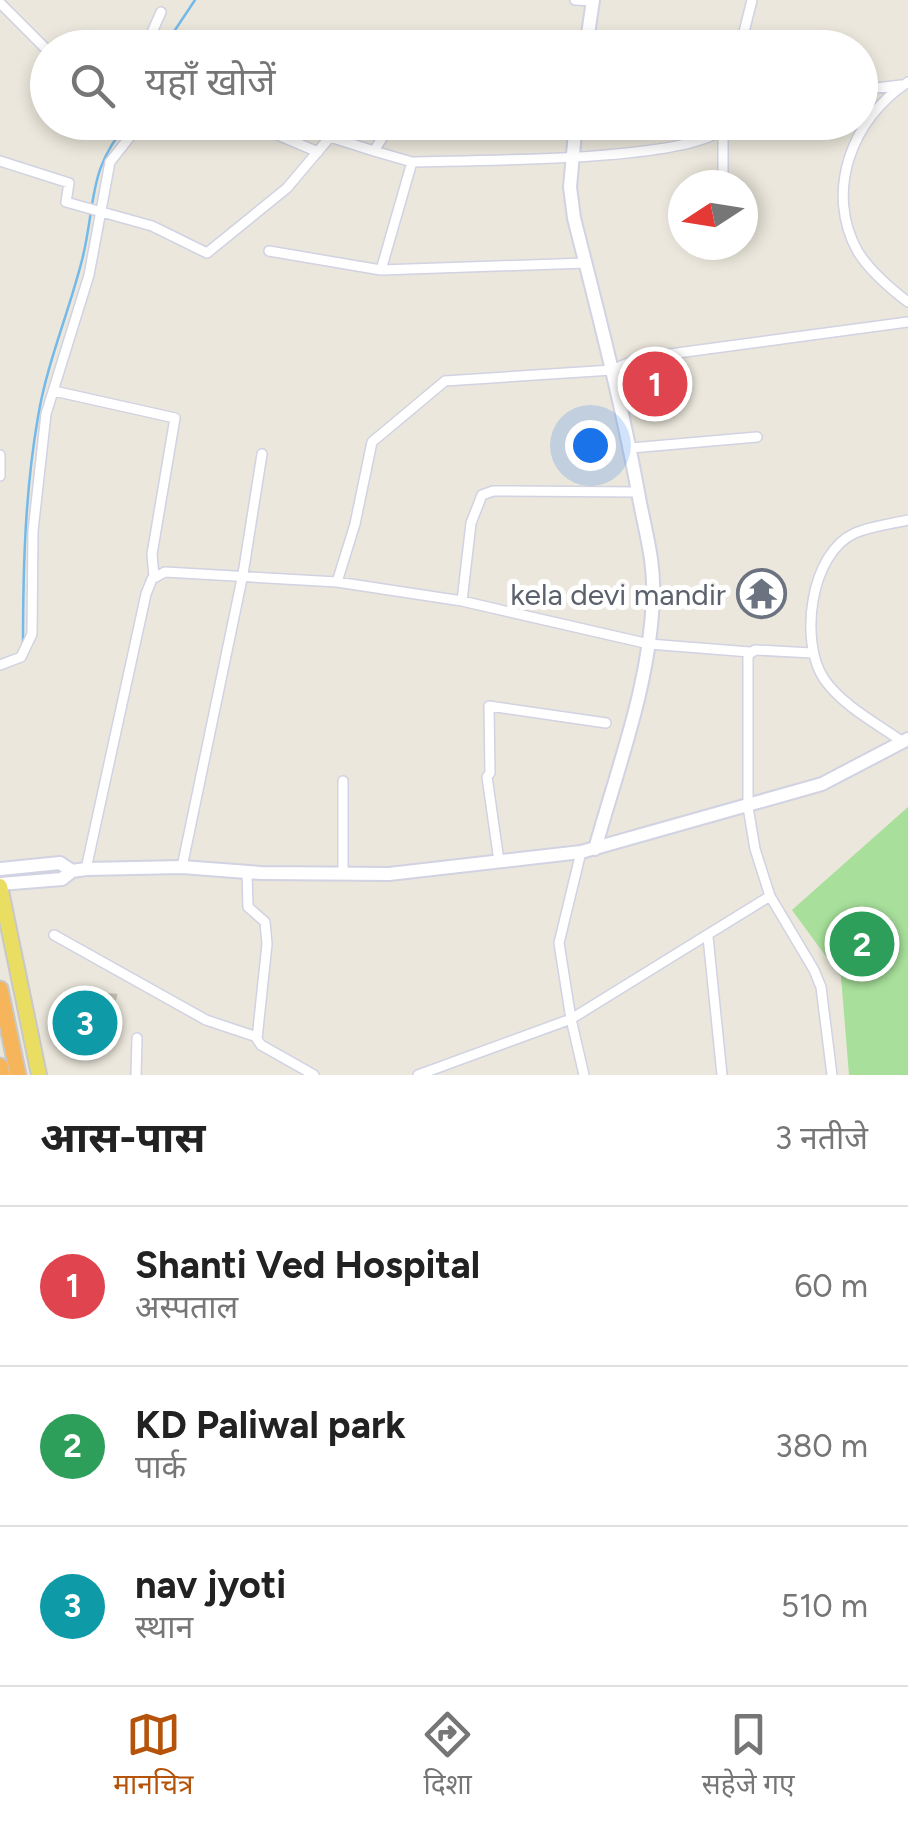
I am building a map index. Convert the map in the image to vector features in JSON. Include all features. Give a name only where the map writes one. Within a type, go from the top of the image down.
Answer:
[{"type":"highway","points":[[0,989],[18,1075]]},
{"type":"highway","points":[[0,1066],[2,1075]]},
{"type":"main road","points":[[0,885],[38,1075]]},
{"type":"street","points":[[575,0],[592,0],[588,30]]},
{"type":"street","points":[[744,30],[752,0]]},
{"type":"street","points":[[0,3],[30,34]]},
{"type":"street","points":[[152,30],[161,12]]},
{"type":"street","points":[[878,88],[906,84]]},
{"type":"street","points":[[878,107],[906,84]]},
{"type":"street","points":[[0,665],[21,657],[32,634],[37,478],[46,414],[89,275],[92,209],[110,162],[127,140]]},
{"type":"street","points":[[290,140],[318,152]]},
{"type":"street","points":[[0,161],[69,182],[64,201],[152,226],[209,253],[287,188],[327,140]]},
{"type":"street","points":[[342,140],[412,162],[572,157],[650,150],[700,140]]},
{"type":"street","points":[[374,151],[381,140]]},
{"type":"street","points":[[574,140],[570,187],[631,448],[652,571],[649,644],[641,686],[559,943],[584,1075]]},
{"type":"street","points":[[723,170],[724,140]]},
{"type":"street","points":[[857,140],[842,184],[849,234],[861,257],[908,302]]},
{"type":"street","points":[[381,270],[412,162]]},
{"type":"street","points":[[269,251],[381,270],[586,263]]},
{"type":"street","points":[[337,582],[355,524],[372,442],[444,381],[612,370],[640,358],[908,322]]},
{"type":"street","points":[[0,885],[62,879],[79,870],[146,594],[154,577],[152,554],[175,418],[54,391]]},
{"type":"street","points":[[631,448],[757,436]]},
{"type":"street","points":[[182,867],[243,574],[262,454]]},
{"type":"street","points":[[0,455],[0,476]]},
{"type":"street","points":[[462,602],[470,523],[482,495],[494,491],[638,492]]},
{"type":"street","points":[[0,870],[60,863],[79,870],[182,867],[389,874],[588,850],[822,784],[905,740],[836,694],[826,682],[812,653],[809,634],[815,592],[842,542],[854,534],[908,520]]},
{"type":"street","points":[[154,577],[174,571],[337,582],[462,602],[649,644],[812,653]]},
{"type":"street","points":[[750,652],[748,807],[755,850],[770,896],[821,988],[832,1075]]},
{"type":"street","points":[[499,861],[487,778],[489,706],[606,723]]},
{"type":"street","points":[[343,781],[343,874]]},
{"type":"street","points":[[248,872],[248,907],[265,922],[257,1037],[261,1045],[314,1075]]},
{"type":"street","points":[[418,1075],[571,1019],[770,896]]},
{"type":"street","points":[[54,936],[206,1020],[257,1037]]},
{"type":"street","points":[[708,937],[722,1075]]},
{"type":"street","points":[[136,1075],[137,1038]]},
{"type":"green space","points":[[908,807],[908,1075],[849,1075],[841,977],[792,910]]},
{"type":"building","points":[[668,362],[674,399],[663,400],[662,394],[654,395],[654,391],[643,387],[641,372],[648,371],[647,365]]},
{"type":"building","points":[[83,993],[116,995],[102,1054],[60,1037],[61,1009]]},
{"type":"waterway","points":[[175,30],[195,0]]},
{"type":"waterway","points":[[23,645],[28,502],[42,397],[83,256],[100,170],[115,140]]},
{"type":"place","name":"Shanti Ved Hospital","points":[[655,384]]},
{"type":"place","name":"kela devi mandir","points":[[761,594]]},
{"type":"place","name":"KD Paliwal park","points":[[862,944]]},
{"type":"place","name":"nav jyoti","points":[[85,1023]]}]
